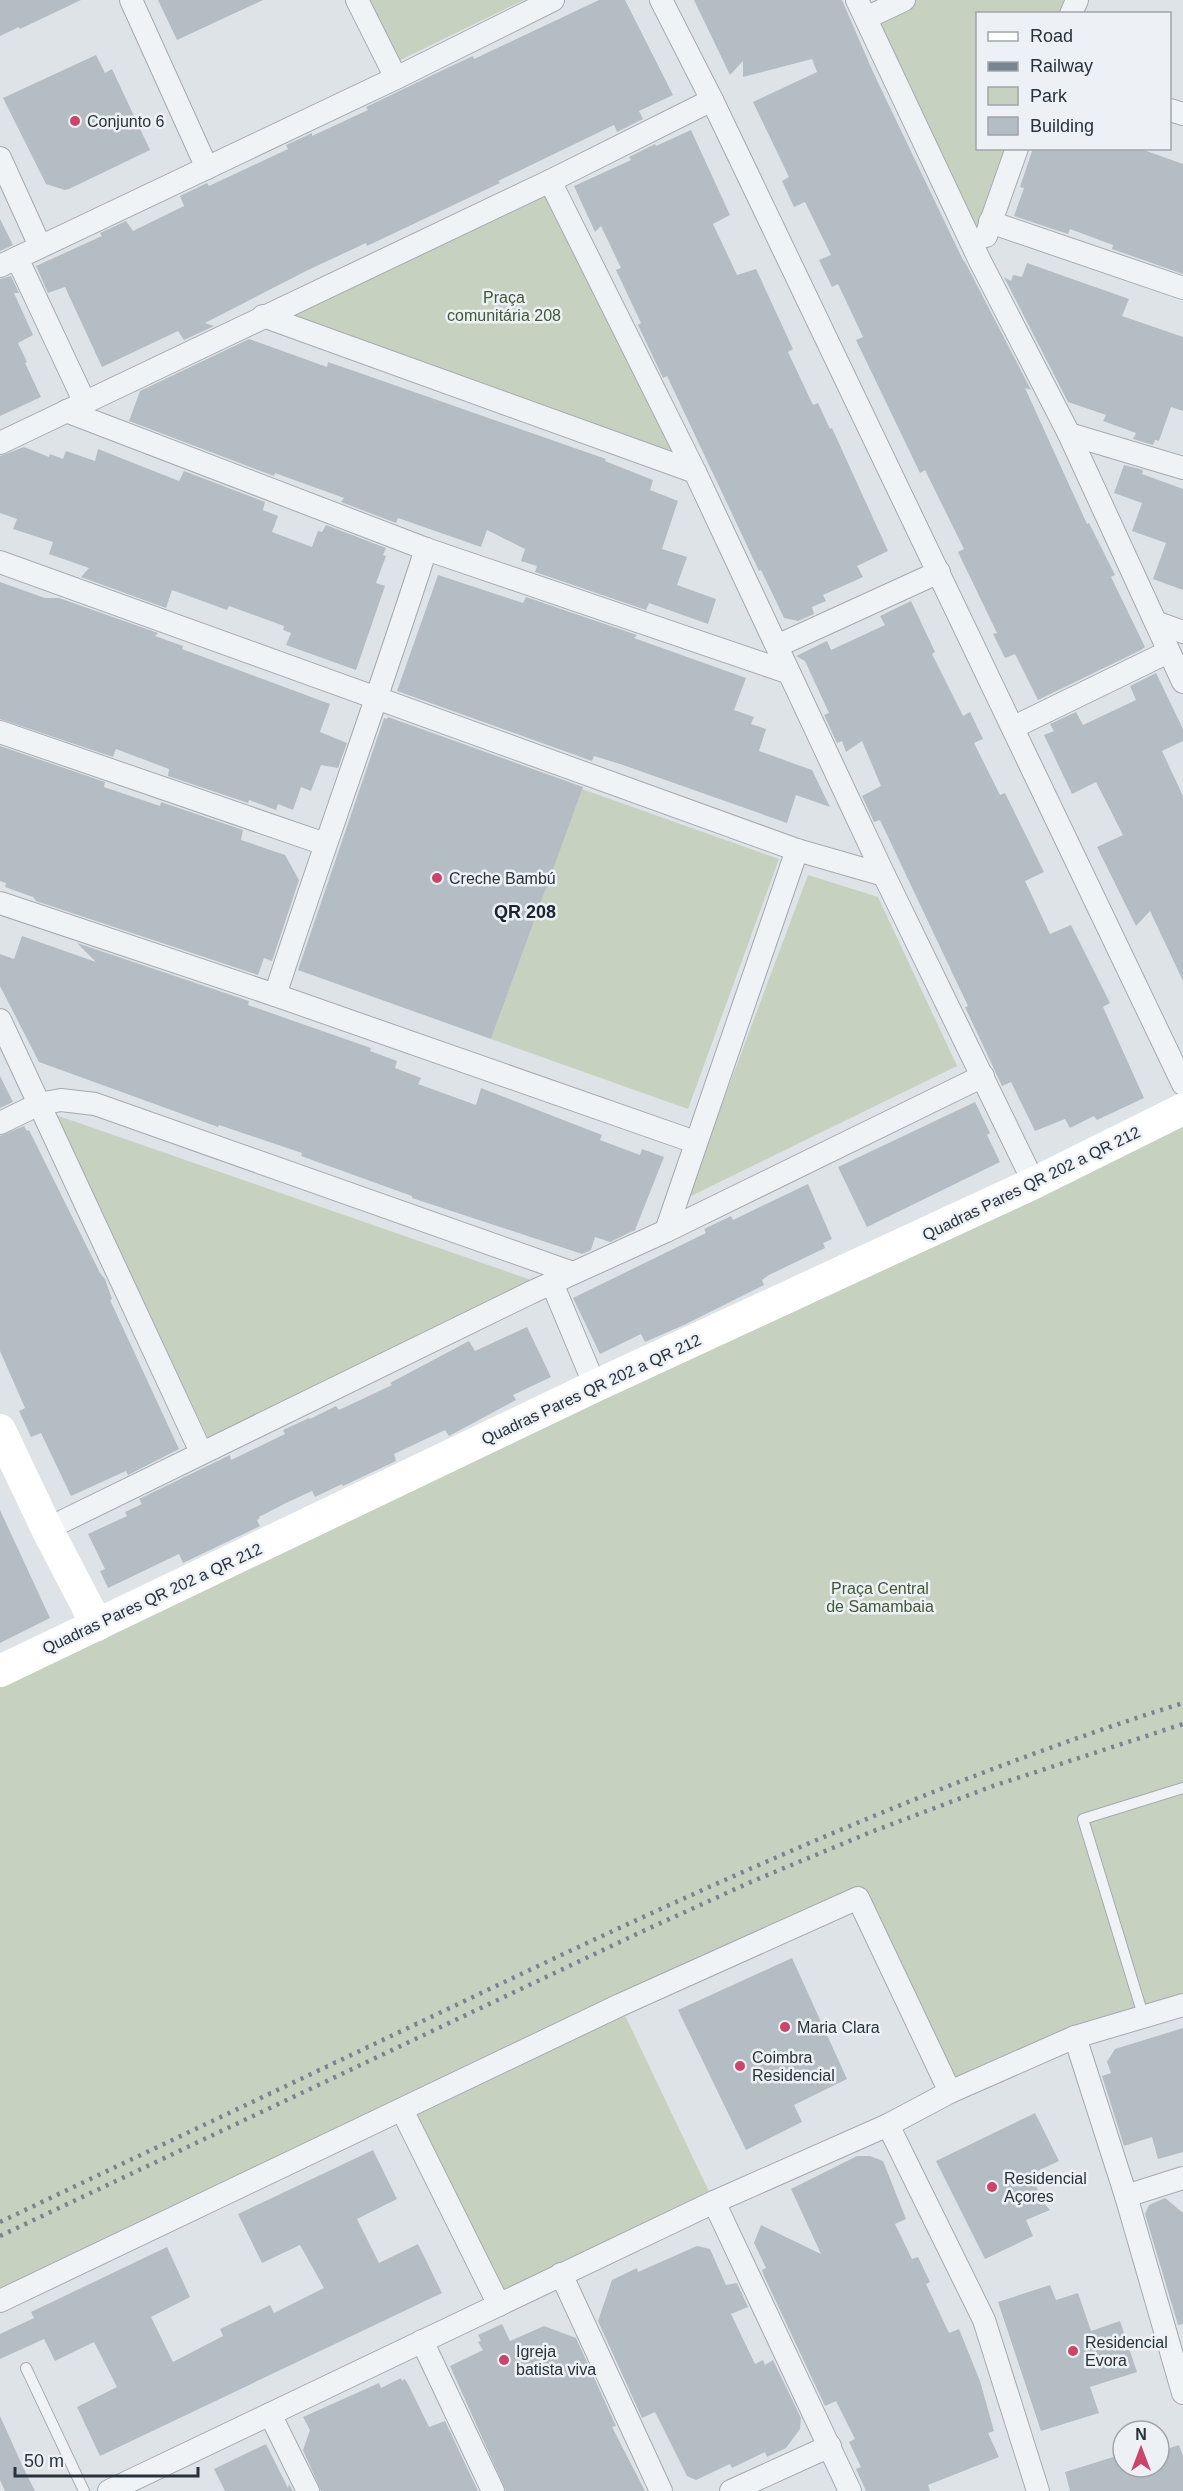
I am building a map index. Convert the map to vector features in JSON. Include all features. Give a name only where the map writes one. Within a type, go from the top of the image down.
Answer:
[{"type":"street","points":[[131,0],[207,168]]},
{"type":"street","points":[[357,0],[396,78]]},
{"type":"street","points":[[553,0],[396,78],[9,262],[76,407],[426,549],[788,672]]},
{"type":"street","points":[[661,0],[712,100],[1014,727],[1183,1084]]},
{"type":"street","points":[[904,0],[861,9],[980,261],[1069,434],[1158,623],[1168,652],[1183,682]]},
{"type":"street","points":[[0,443],[550,181],[712,100]]},
{"type":"street","points":[[980,261],[990,222],[1016,150]]},
{"type":"street","points":[[0,158],[40,246]]},
{"type":"street","points":[[550,181],[694,472],[884,875],[1034,1183]]},
{"type":"street","points":[[990,222],[1183,288]]},
{"type":"street","points":[[263,316],[694,472]]},
{"type":"street","points":[[1069,434],[1183,468]]},
{"type":"street","points":[[275,995],[325,844],[378,699],[426,549]]},
{"type":"street","points":[[0,561],[797,850],[884,875]]},
{"type":"street","points":[[777,646],[939,572]]},
{"type":"street","points":[[1158,623],[1183,632]]},
{"type":"street","points":[[1014,727],[1168,652]]},
{"type":"street","points":[[0,732],[325,844]]},
{"type":"street","points":[[666,1231],[797,850]]},
{"type":"street","points":[[0,903],[275,995],[695,1142]]},
{"type":"street","points":[[0,1020],[201,1452]]},
{"type":"street","points":[[47,1529],[201,1452],[573,1273],[666,1231],[983,1076]]},
{"type":"street","points":[[0,1124],[39,1104],[61,1100],[95,1104],[573,1273]]},
{"type":"street","name":"Quadras Pares QR 202 a QR 212","points":[[0,1671],[595,1386],[1034,1183],[1183,1109]]},
{"type":"street","points":[[552,1283],[595,1386]]},
{"type":"street","points":[[0,1430],[47,1529],[97,1625]]},
{"type":"street","points":[[0,2301],[620,2005],[858,1898],[950,2092]]},
{"type":"street","points":[[119,2489],[561,2274],[714,2202],[888,2125],[950,2092],[1075,2037],[1183,2005]]},
{"type":"street","points":[[1075,2037],[1126,2196],[1175,2337],[1183,2393]]},
{"type":"street","points":[[402,2110],[499,2305]]},
{"type":"street","points":[[888,2125],[984,2320],[1036,2490]]},
{"type":"street","points":[[1126,2196],[1183,2178]]},
{"type":"street","points":[[714,2202],[850,2491]]},
{"type":"street","points":[[561,2274],[661,2491]]},
{"type":"street","points":[[422,2341],[493,2491]]},
{"type":"street","points":[[270,2414],[308,2491]]},
{"type":"street","points":[[731,2491],[830,2446]]},
{"type":"lane","points":[[1143,2015],[1083,1819],[1183,1788]]},
{"type":"lane","points":[[26,2368],[84,2491]]},
{"type":"green space","points":[[364,0],[524,0],[396,62]]},
{"type":"green space","points":[[908,0],[1071,0],[1065,12],[976,12],[976,150],[1013,150],[979,249],[872,16]]},
{"type":"green space","name":"Praça comunitária 208","points":[[550,176],[698,477],[245,320]]},
{"type":"green space","points":[[582,789],[779,859],[688,1109],[491,1039]]},
{"type":"green space","points":[[808,875],[878,897],[957,1066],[687,1198]]},
{"type":"green space","points":[[53,1114],[537,1282],[210,1442]]},
{"type":"green space","name":"Praça Central de Samambaia","points":[[1183,1120],[1183,2005],[949,2092],[858,1899],[620,2005],[714,2202],[499,2305],[402,2110],[0,2301],[0,1679]]},
{"type":"building","points":[[0,0],[81,0],[0,36]]},
{"type":"building","points":[[158,0],[263,0],[177,40]]},
{"type":"building","points":[[599,0],[625,0],[673,95],[639,111],[643,119],[617,132],[614,125],[498,181],[500,183],[367,246],[366,243],[306,271],[205,323],[214,326],[184,340],[178,331],[102,367],[65,287],[48,293],[36,266],[102,236],[100,233],[126,221],[133,231],[184,206],[180,196],[207,183],[209,186],[288,149],[286,145],[312,133],[312,136],[368,110],[366,107],[445,69],[473,56],[474,59]]},
{"type":"building","points":[[694,0],[842,0],[873,72],[963,260],[1031,390],[1025,388],[1087,524],[1089,523],[1115,575],[1111,577],[1145,647],[1141,650],[1038,700],[1015,654],[1005,658],[993,634],[997,633],[958,552],[964,549],[925,470],[920,473],[856,340],[863,337],[838,284],[832,287],[819,260],[831,255],[805,202],[794,207],[782,181],[789,177],[753,102],[817,72],[812,59],[743,77],[743,61],[730,75]]},
{"type":"building","name":"Conjunto 6","points":[[96,55],[105,73],[112,69],[150,150],[65,190],[46,184],[3,98]]},
{"type":"building","points":[[691,130],[730,215],[713,224],[737,275],[756,269],[793,349],[788,352],[813,405],[818,403],[830,429],[832,428],[888,551],[857,566],[863,577],[823,595],[826,601],[812,607],[814,614],[798,621],[784,618],[761,570],[759,571],[667,376],[663,378],[638,325],[641,323],[616,270],[621,268],[601,226],[595,232],[574,186],[631,160],[629,157],[655,144],[656,146]]},
{"type":"building","points":[[1032,150],[1144,150],[1183,164],[1183,274],[1112,249],[1113,245],[1070,229],[1068,234],[1014,216],[1024,188],[1020,187]]},
{"type":"building","points":[[0,219],[13,245],[0,251]]},
{"type":"building","points":[[1027,263],[1129,299],[1122,316],[1183,337],[1183,411],[1171,407],[1159,441],[1155,440],[1153,445],[1133,439],[1136,433],[1103,421],[1106,415],[1068,402],[1004,277],[1011,281],[1013,275],[1022,277]]},
{"type":"building","points":[[11,276],[19,293],[14,293],[33,335],[18,343],[41,397],[0,416],[0,279]]},
{"type":"building","points":[[249,339],[327,367],[328,362],[377,379],[606,459],[605,461],[653,480],[650,490],[678,501],[662,549],[687,557],[677,585],[716,599],[708,624],[649,603],[646,610],[535,572],[537,566],[521,561],[525,549],[487,530],[481,547],[398,518],[396,523],[341,502],[344,498],[275,473],[274,476],[129,421],[140,391]]},
{"type":"building","points":[[24,447],[49,457],[50,454],[63,459],[66,451],[95,461],[98,449],[179,481],[184,471],[265,502],[263,510],[278,516],[272,532],[312,547],[318,531],[322,532],[326,525],[386,548],[383,555],[386,556],[376,583],[385,586],[356,670],[286,645],[291,633],[283,630],[284,626],[229,606],[227,610],[172,590],[166,608],[81,577],[89,568],[49,554],[53,542],[13,529],[17,519],[0,513],[0,456]]},
{"type":"building","points":[[1124,465],[1143,470],[1142,474],[1183,489],[1183,590],[1153,579],[1166,543],[1132,531],[1142,503],[1114,493]]},
{"type":"building","points":[[438,575],[523,603],[526,597],[637,635],[634,638],[746,678],[734,710],[754,717],[751,724],[766,729],[759,751],[812,770],[830,807],[796,795],[787,823],[620,764],[594,756],[592,761],[397,691]]},
{"type":"building","points":[[0,582],[45,598],[59,598],[158,633],[155,636],[183,646],[182,649],[330,704],[320,732],[347,743],[338,768],[321,765],[311,791],[301,787],[293,810],[278,804],[276,810],[168,776],[169,769],[116,749],[113,757],[0,719]]},
{"type":"building","points":[[911,601],[935,652],[932,654],[963,716],[970,712],[983,739],[974,743],[1000,795],[1005,793],[1044,872],[1025,881],[1050,934],[1071,925],[1110,1003],[1103,1007],[1144,1098],[1097,1120],[1094,1116],[1070,1128],[1065,1119],[1035,1131],[1011,1082],[1002,1086],[965,1007],[968,1006],[880,820],[874,822],[862,796],[881,786],[862,741],[846,752],[842,741],[837,743],[824,715],[829,713],[805,661],[796,656],[827,641],[831,650],[885,625],[880,616]]},
{"type":"building","points":[[1156,673],[1183,729],[1183,741],[1162,751],[1183,796],[1183,981],[1150,911],[1136,926],[1097,847],[1123,835],[1096,782],[1072,794],[1044,735],[1054,731],[1050,724],[1076,712],[1083,725],[1136,700],[1130,686]]},
{"type":"building","name":"Creche Bambú","points":[[388,717],[583,787],[491,1039],[298,970],[384,718]]},
{"type":"building","points":[[0,746],[105,782],[104,787],[160,806],[161,802],[243,830],[241,840],[285,855],[299,880],[272,961],[264,958],[258,975],[36,901],[33,897],[5,887],[6,883],[0,881]]},
{"type":"building","points":[[22,936],[96,962],[77,943],[249,1001],[248,1005],[371,1048],[370,1051],[397,1061],[395,1068],[421,1078],[418,1084],[476,1105],[481,1088],[602,1135],[600,1140],[640,1155],[642,1149],[664,1157],[635,1230],[610,1242],[595,1237],[591,1250],[582,1254],[412,1198],[412,1196],[301,1156],[302,1153],[219,1125],[218,1127],[39,1062],[0,986],[0,954],[14,959]]},
{"type":"building","points":[[0,1076],[13,1102],[0,1108]]},
{"type":"building","points":[[975,1102],[990,1133],[987,1135],[1000,1162],[867,1227],[838,1167]]},
{"type":"building","points":[[24,1126],[27,1131],[29,1130],[105,1279],[112,1299],[110,1300],[179,1449],[128,1475],[126,1471],[71,1496],[41,1433],[31,1437],[19,1411],[25,1408],[0,1351],[0,1136]]},
{"type":"building","points":[[808,1184],[832,1239],[823,1243],[825,1248],[769,1275],[762,1280],[764,1285],[684,1325],[645,1342],[641,1334],[600,1354],[573,1298],[706,1233],[704,1229],[731,1216],[733,1220]]},
{"type":"building","points":[[527,1327],[551,1377],[513,1395],[516,1400],[449,1436],[445,1430],[394,1454],[396,1461],[343,1486],[342,1484],[315,1497],[312,1491],[286,1503],[259,1517],[257,1520],[260,1526],[183,1563],[179,1554],[108,1588],[100,1571],[105,1569],[88,1534],[127,1516],[125,1512],[142,1504],[139,1499],[230,1455],[231,1460],[285,1434],[283,1430],[309,1418],[336,1406],[339,1410],[392,1385],[390,1383],[469,1341],[475,1351]]},
{"type":"building","points":[[0,1510],[50,1618],[0,1643]]},
{"type":"building","points":[[792,1958],[847,2079],[794,2105],[802,2122],[746,2150],[678,2010]]},
{"type":"building","points":[[1183,2028],[1183,2152],[1158,2159],[1152,2137],[1124,2146],[1102,2076],[1111,2073],[1107,2062],[1115,2049]]},
{"type":"building","name":"Residencial Açores","points":[[1035,2113],[1059,2161],[1031,2174],[1043,2202],[1050,2210],[1026,2220],[1033,2236],[985,2259],[936,2161]]},
{"type":"building","points":[[373,2150],[397,2199],[357,2219],[379,2263],[418,2244],[442,2293],[100,2456],[77,2407],[117,2387],[94,2342],[55,2361],[44,2339],[0,2359],[0,2334],[34,2318],[31,2312],[167,2247],[190,2297],[151,2317],[173,2362],[223,2336],[220,2329],[270,2305],[274,2313],[324,2288],[300,2245],[262,2263],[238,2214]]},
{"type":"building","points":[[857,2156],[870,2156],[883,2161],[906,2219],[895,2224],[912,2259],[918,2257],[930,2282],[926,2284],[949,2333],[959,2329],[980,2381],[994,2431],[988,2433],[999,2457],[928,2485],[930,2491],[866,2491],[856,2469],[861,2467],[849,2442],[855,2439],[836,2401],[825,2406],[764,2276],[762,2270],[766,2268],[754,2243],[761,2225],[821,2254],[791,2189]]},
{"type":"building","points":[[1165,2198],[1183,2213],[1183,2324],[1178,2325],[1145,2214],[1149,2205]]},
{"type":"building","points":[[697,2246],[710,2249],[726,2285],[737,2283],[748,2307],[731,2314],[755,2364],[763,2360],[765,2365],[773,2360],[801,2418],[800,2429],[786,2448],[767,2457],[765,2452],[732,2468],[730,2464],[696,2480],[687,2476],[655,2412],[642,2418],[598,2321],[612,2280],[637,2268],[638,2272]]},
{"type":"building","name":"Residencial Evora","points":[[1050,2285],[1056,2300],[1078,2293],[1091,2331],[1120,2321],[1137,2372],[1090,2387],[1099,2413],[1041,2431],[998,2302]]},
{"type":"building","points":[[502,2324],[510,2341],[544,2326],[576,2338],[616,2426],[612,2427],[645,2491],[506,2491],[450,2366],[483,2350],[478,2342],[481,2341],[478,2335]]},
{"type":"building","points":[[401,2378],[402,2381],[405,2379],[429,2427],[445,2421],[478,2491],[321,2491],[303,2450],[310,2430],[303,2417],[379,2383],[381,2388]]},
{"type":"building","points":[[0,2416],[35,2491],[5,2491],[0,2480]]},
{"type":"building","points":[[266,2444],[288,2488],[289,2484],[293,2491],[225,2491],[214,2469]]},
{"type":"building","points":[[1179,2445],[1183,2456],[1183,2491],[1070,2491],[1065,2472],[1111,2458],[1111,2479],[1171,2479],[1171,2448]]},
{"type":"railway","points":[[0,2222],[541,1964],[812,1842],[996,1768],[1183,1703]]},
{"type":"railway","points":[[0,2236],[753,1881],[871,1832],[993,1786],[1183,1724]]},
{"type":"place","name":"Conjunto 6","points":[[75,121]]},
{"type":"place","name":"Creche Bambú","points":[[437,878]]},
{"type":"place","name":"Maria Clara","points":[[785,2027]]},
{"type":"place","name":"Coimbra Residencial","points":[[740,2066]]},
{"type":"place","name":"Residencial Açores","points":[[992,2187]]},
{"type":"place","name":"Residencial Evora","points":[[1073,2351]]},
{"type":"place","name":"Igreja batista viva","points":[[504,2360]]},
{"type":"district","name":"QR 208","points":[[525,912]]}]
